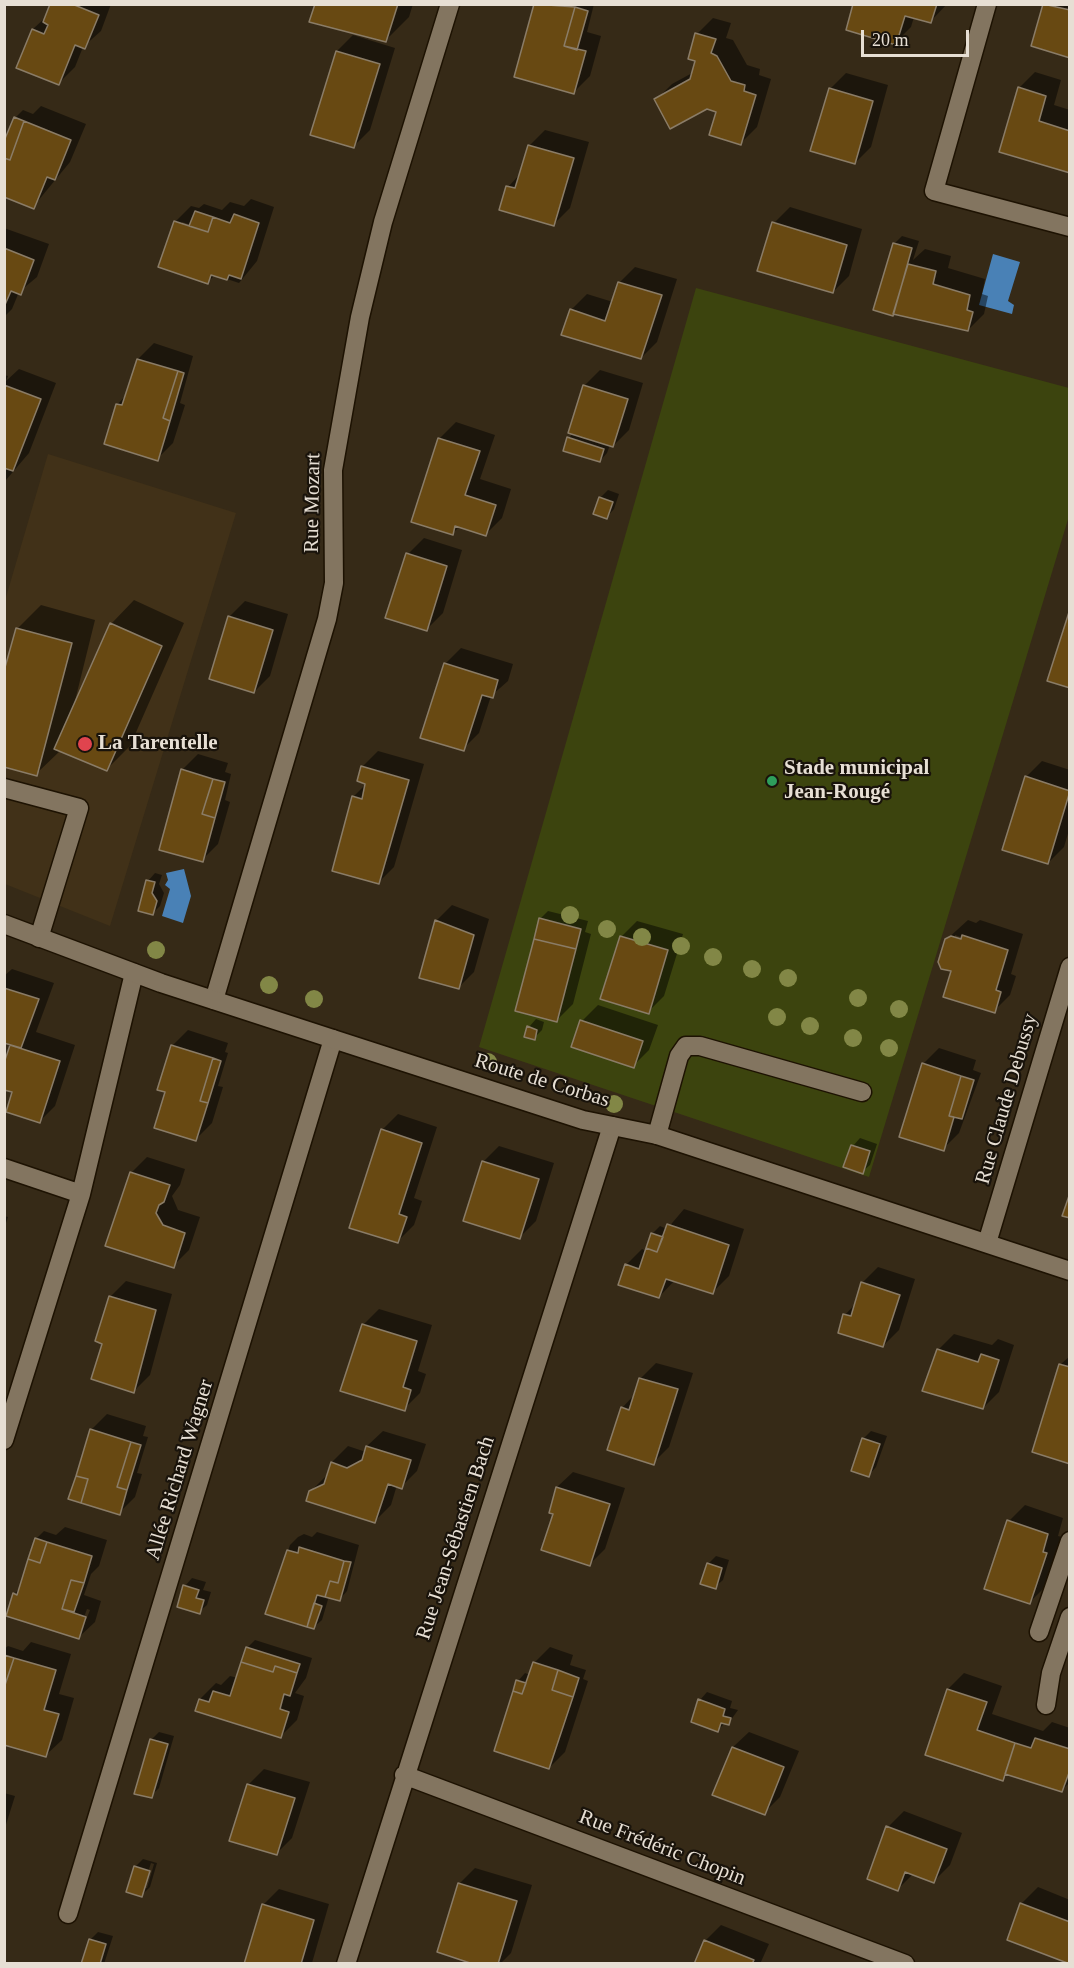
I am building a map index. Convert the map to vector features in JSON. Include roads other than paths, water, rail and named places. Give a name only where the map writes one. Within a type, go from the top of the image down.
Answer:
[{"type":"street","name":"Rue Mozart","points":[[214,1000],[327,619],[334,583],[333,470],[360,317],[383,222],[450,4]]},
{"type":"street","points":[[987,4],[934,191],[1070,227]]},
{"type":"street","points":[[4,788],[79,808],[39,938]]},
{"type":"street","name":"Route de Corbas","points":[[4,924],[134,973],[333,1039],[583,1120],[657,1135],[1070,1271]]},
{"type":"street","name":"Rue Claude Debussy","points":[[987,1243],[1070,967]]},
{"type":"street","points":[[4,1440],[81,1194],[134,973]]},
{"type":"street","name":"Allée Richard Wagner","points":[[68,1914],[333,1039]]},
{"type":"street","points":[[657,1135],[679,1056],[686,1046],[700,1046],[862,1092]]},
{"type":"street","name":"Rue Jean-Sébastien Bach","points":[[346,1964],[404,1775],[612,1126]]},
{"type":"street","points":[[4,1168],[81,1194]]},
{"type":"street","points":[[1039,1632],[1070,1541]]},
{"type":"street","points":[[1046,1705],[1051,1672],[1070,1617]]},
{"type":"street","name":"Rue Frédéric Chopin","points":[[404,1775],[905,1964]]},
{"type":"water","points":[[993,254],[1020,262],[1008,301],[1014,305],[1012,314],[979,305]]},
{"type":"water","points":[[184,869],[191,896],[183,923],[162,916],[170,889],[165,885],[168,880],[166,873]]},
{"type":"place","name":"La Tarentelle","points":[[85,744]]},
{"type":"place","name":"Stade municipal Jean-Rougé","points":[[772,781]]}]
